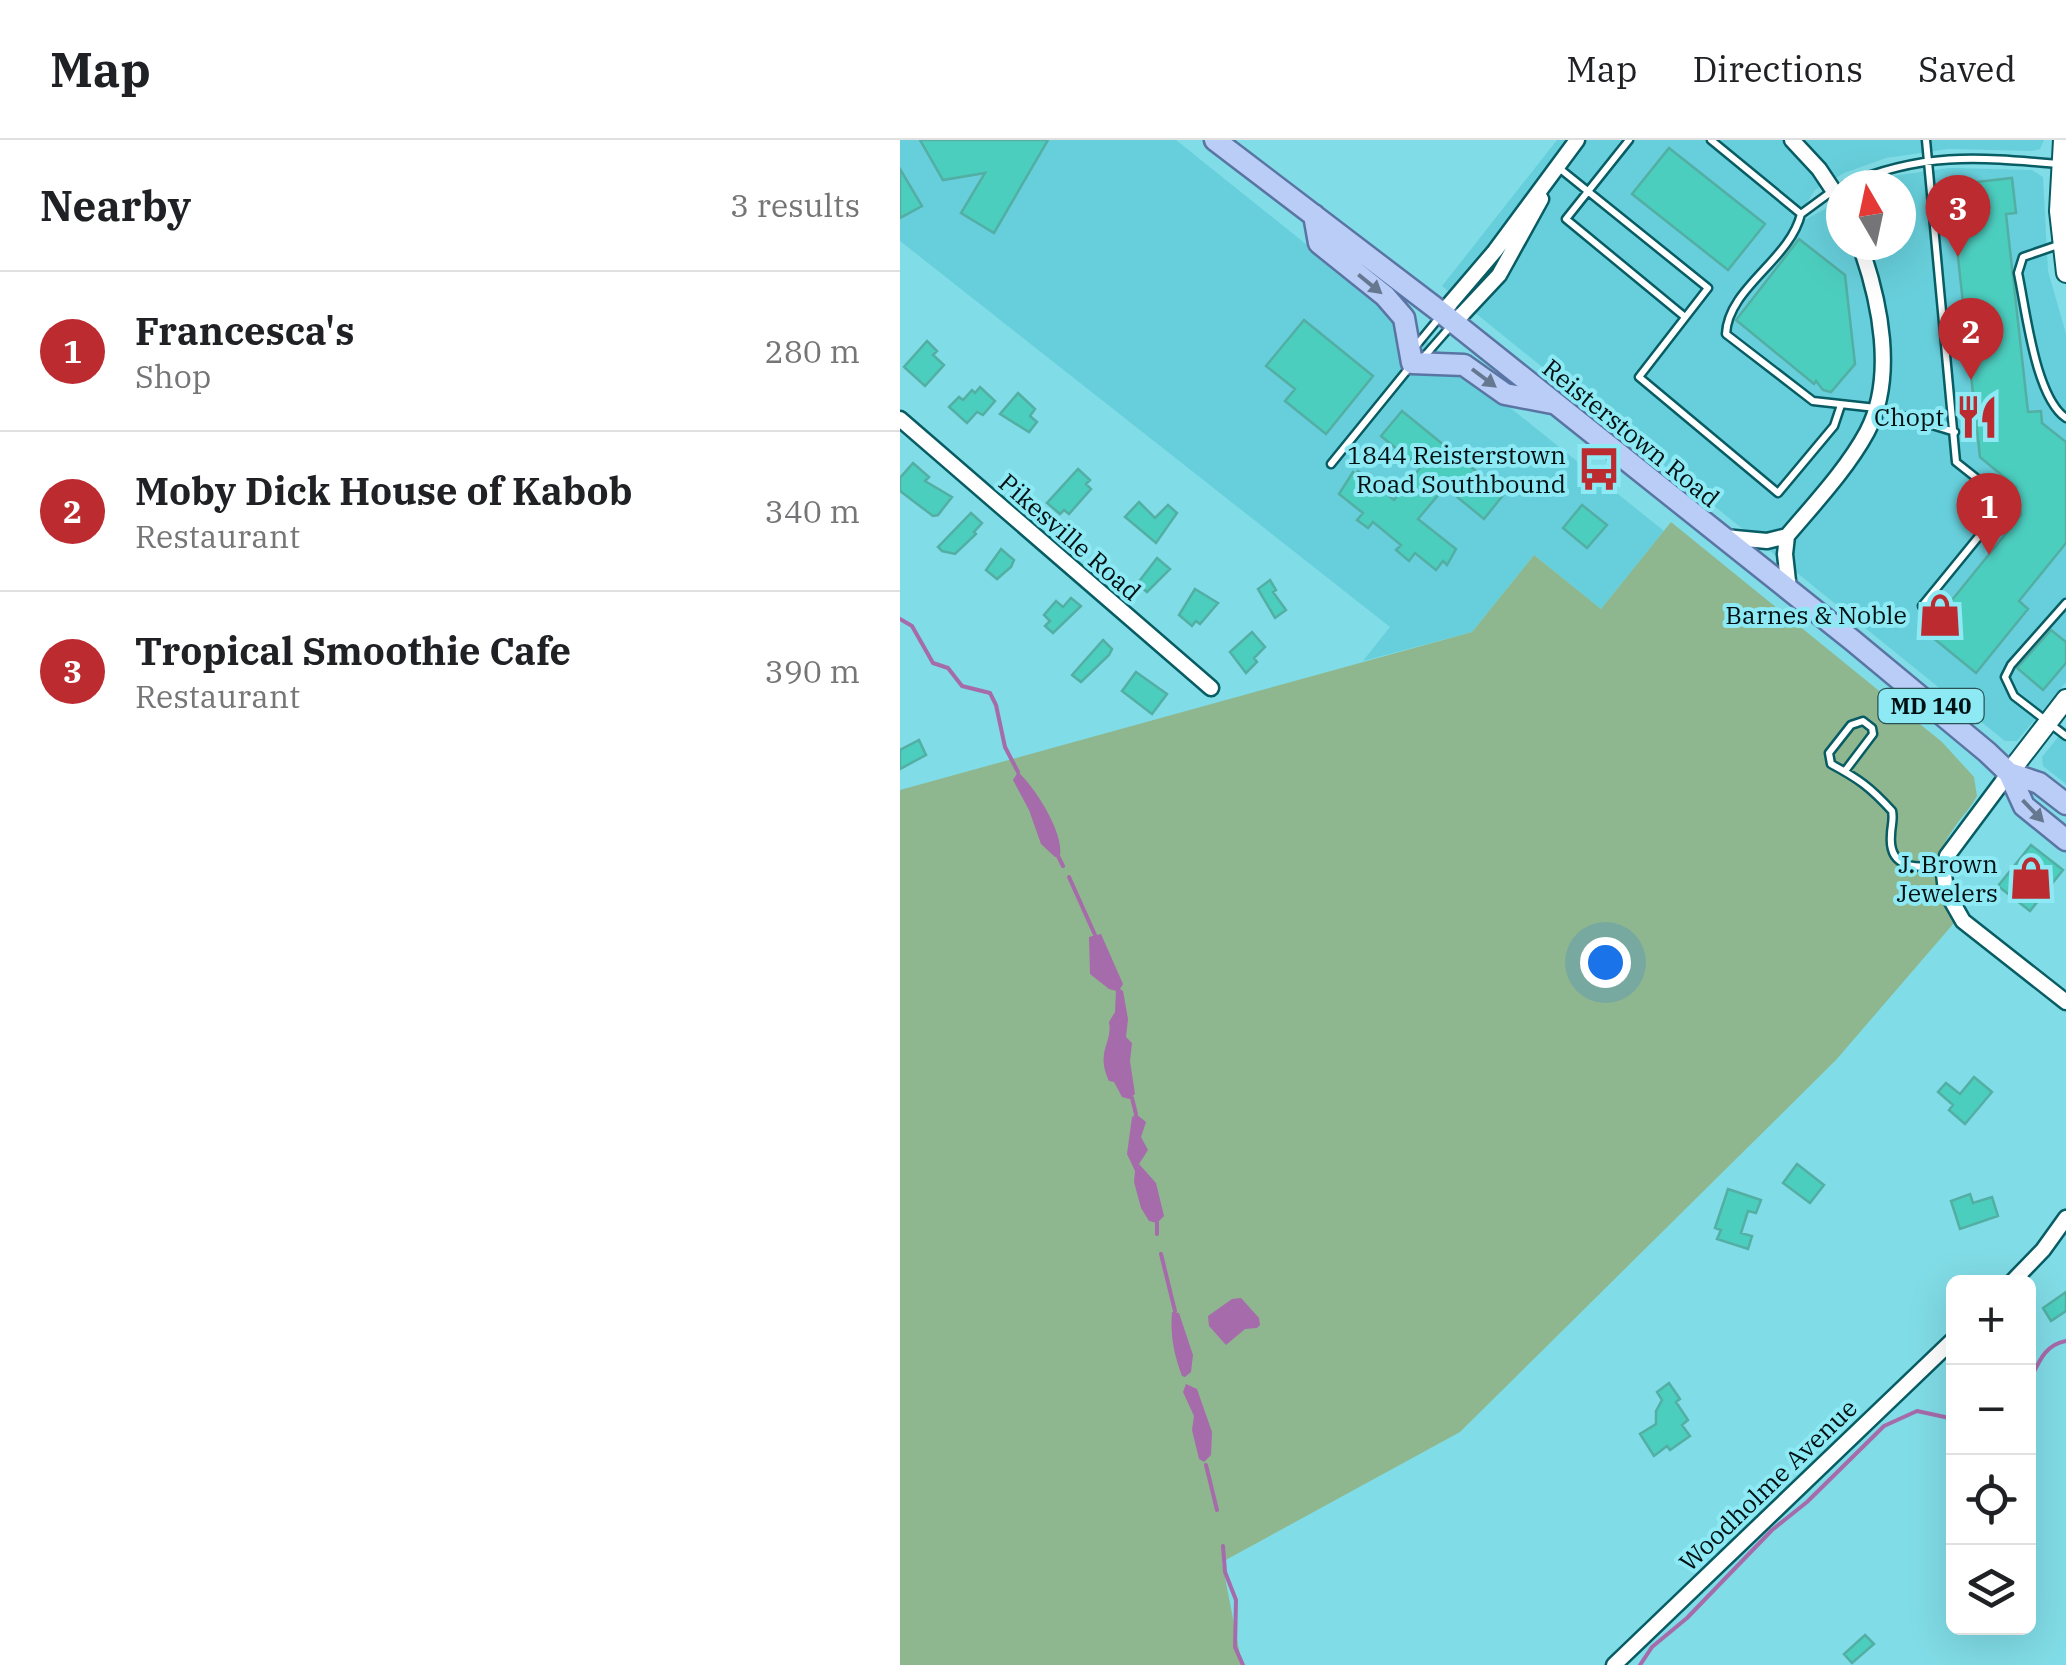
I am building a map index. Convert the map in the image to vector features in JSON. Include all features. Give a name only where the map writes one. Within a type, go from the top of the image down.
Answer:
[{"type":"main road","name":"Reisterstown Road","points":[[1215,140],[1238,147],[1314,215],[1789,590],[2009,773],[2039,782],[2065,802]]},
{"type":"main road","points":[[1314,215],[1320,243],[1385,296],[1404,318],[1412,363],[1464,365],[1506,394],[1554,404]]},
{"type":"main road","name":"Reisterstown Road","points":[[2009,773],[2024,806],[2066,840]]},
{"type":"street","points":[[1448,318],[1577,140]]},
{"type":"street","points":[[1792,140],[1826,176]]},
{"type":"street","points":[[2063,140],[2058,211],[2066,272]]},
{"type":"street","points":[[1789,590],[1784,554],[1787,536],[1855,450],[1876,408],[1882,372],[1880,330],[1864,260]]},
{"type":"street","name":"Pikesville Road","points":[[900,419],[1211,688]]},
{"type":"street","points":[[1721,536],[1767,542],[1787,536]]},
{"type":"street","points":[[2066,699],[1954,844],[1944,866],[1948,899],[1963,921],[2066,1002]]},
{"type":"street","points":[[2019,1275],[2066,1218]]},
{"type":"street","name":"Woodholme Avenue","points":[[1614,1665],[1946,1347]]},
{"type":"lane","points":[[1630,140],[1566,219],[1685,317]]},
{"type":"lane","points":[[1711,140],[1801,214]]},
{"type":"lane","points":[[1922,606],[1988,524],[1985,485],[1956,462],[1926,140]]},
{"type":"lane","points":[[1880,170],[1929,159],[1989,158],[2060,164]]},
{"type":"lane","points":[[1558,168],[1708,288],[1639,377],[1778,493],[1834,426],[1840,404]]},
{"type":"lane","points":[[1826,199],[1801,214],[1796,233],[1731,311],[1726,334],[1806,398],[1820,404],[1876,408],[1955,432]]},
{"type":"lane","points":[[2062,244],[2023,257],[2018,273],[2044,387],[2055,410],[2066,418]]},
{"type":"lane","points":[[1331,464],[1412,363],[1416,346],[1448,318]]},
{"type":"lane","points":[[1412,363],[1425,357],[1448,318]]},
{"type":"lane","points":[[2063,606],[2005,677],[2009,691],[2066,736]]},
{"type":"lane","points":[[1844,771],[1874,734],[1867,722],[1850,724],[1828,759],[1831,764],[1872,789],[1892,810],[1890,840],[1902,864],[1910,868],[1944,866]]},
{"type":"shaded area","points":[[900,140],[1176,140],[1664,531],[1601,609],[1534,555],[1472,632],[1363,661],[1390,627],[900,241]]},
{"type":"shaded area","points":[[1557,140],[2044,140],[2040,149],[2032,151],[1948,149],[1886,158],[1852,170],[1826,170],[1826,184],[1815,190],[1792,227],[1826,208],[1826,260],[1916,260],[1916,173],[1950,168],[2032,170],[2043,177],[2048,271],[2066,334],[2066,682],[2017,741],[2005,741],[1442,286]]},
{"type":"shaded area","points":[[2066,727],[2066,784],[2043,766],[2042,757]]},
{"type":"shaded area","points":[[1018,772],[1047,811],[1058,835],[1060,855],[1055,857],[1041,844],[1013,780]]},
{"type":"shaded area","points":[[1101,934],[1123,984],[1120,989],[1128,1019],[1126,1037],[1132,1043],[1130,1061],[1135,1094],[1129,1099],[1122,1097],[1105,1071],[1104,1055],[1116,991],[1090,974],[1089,937]]},
{"type":"shaded area","points":[[1136,1114],[1146,1122],[1141,1137],[1148,1150],[1139,1164],[1156,1183],[1164,1216],[1157,1223],[1149,1221],[1141,1208],[1135,1171],[1127,1154],[1132,1117]]},
{"type":"shaded area","points":[[1241,1298],[1259,1318],[1260,1325],[1245,1329],[1226,1345],[1209,1326],[1208,1316],[1232,1299]]},
{"type":"shaded area","points":[[1172,1312],[1179,1313],[1193,1355],[1191,1372],[1185,1377],[1175,1353]]},
{"type":"shaded area","points":[[1186,1384],[1197,1389],[1212,1432],[1211,1455],[1204,1462],[1199,1459],[1192,1430],[1194,1416],[1183,1392]]},
{"type":"green space","points":[[1671,522],[1942,742],[1974,777],[1977,796],[1946,840],[1938,863],[1939,887],[1954,923],[1836,1060],[1460,1432],[1222,1562],[1242,1665],[900,1665],[900,790],[1472,632],[1534,555],[1601,609]]},
{"type":"building","points":[[920,140],[1048,140],[994,233],[961,213],[985,173],[943,180]]},
{"type":"building","points":[[1669,148],[1765,224],[1728,270],[1632,194]]},
{"type":"building","points":[[900,169],[922,206],[900,218]]},
{"type":"building","points":[[2012,178],[2016,213],[2006,214],[2028,412],[2041,411],[2042,423],[2066,442],[2066,543],[2019,601],[2028,609],[1976,673],[1926,632],[2021,515],[2016,487],[1980,457],[1950,185]]},
{"type":"building","points":[[1799,239],[1845,275],[1855,364],[1831,392],[1823,390],[1816,381],[1814,384],[1736,320]]},
{"type":"building","points":[[1304,320],[1373,376],[1326,434],[1285,401],[1295,389],[1266,366]]},
{"type":"building","points":[[927,341],[937,351],[933,355],[944,365],[925,386],[904,367]]},
{"type":"building","points":[[980,387],[995,401],[983,415],[977,412],[967,423],[949,407]]},
{"type":"building","points":[[1018,393],[1035,409],[1030,416],[1037,422],[1029,432],[1000,414]]},
{"type":"building","points":[[1402,411],[1504,494],[1484,519],[1445,487],[1418,519],[1456,549],[1447,565],[1443,561],[1436,570],[1415,553],[1409,561],[1396,550],[1401,545],[1373,522],[1368,528],[1357,520],[1363,513],[1339,494],[1353,472],[1358,471],[1394,500],[1420,468],[1381,436]]},
{"type":"building","points":[[913,463],[929,477],[925,481],[952,497],[938,515],[933,516],[900,491],[900,478]]},
{"type":"building","points":[[1078,469],[1090,480],[1086,484],[1091,489],[1069,514],[1064,510],[1060,514],[1047,503]]},
{"type":"building","points":[[1139,502],[1155,518],[1168,505],[1177,513],[1156,543],[1125,517]]},
{"type":"building","points":[[1582,505],[1607,525],[1587,548],[1563,528]]},
{"type":"building","points":[[971,513],[982,523],[976,534],[955,554],[942,551],[938,547]]},
{"type":"building","points":[[1001,549],[1014,560],[997,579],[986,570]]},
{"type":"building","points":[[1157,558],[1170,569],[1147,592],[1137,584]]},
{"type":"building","points":[[1270,580],[1286,610],[1275,618],[1258,589]]},
{"type":"building","points":[[1195,589],[1218,603],[1200,624],[1196,621],[1192,626],[1179,615]]},
{"type":"building","points":[[1071,598],[1081,606],[1053,633],[1045,626],[1050,621],[1044,615],[1056,601],[1063,607]]},
{"type":"building","points":[[2051,630],[2066,642],[2066,663],[2043,690],[2017,668]]},
{"type":"building","points":[[1252,632],[1265,647],[1246,673],[1230,652]]},
{"type":"building","points":[[1103,640],[1112,649],[1109,655],[1081,682],[1072,675]]},
{"type":"building","points":[[1136,672],[1167,694],[1152,714],[1122,691]]},
{"type":"building","points":[[919,740],[926,755],[900,769],[900,750]]},
{"type":"building","name":"J. Brown Jewelers","points":[[2031,845],[2063,870],[2030,911],[1998,886]]},
{"type":"building","points":[[1974,1077],[1992,1092],[1965,1124],[1949,1110],[1953,1105],[1938,1092],[1946,1083],[1960,1094]]},
{"type":"building","points":[[1797,1164],[1824,1185],[1810,1203],[1783,1183]]},
{"type":"building","points":[[1728,1189],[1761,1200],[1756,1213],[1748,1211],[1741,1233],[1752,1236],[1748,1249],[1717,1239],[1721,1230],[1715,1228]]},
{"type":"building","points":[[1970,1194],[1973,1203],[1992,1197],[1998,1216],[1960,1229],[1951,1201]]},
{"type":"building","points":[[2066,1292],[2066,1311],[2051,1321],[2043,1308]]},
{"type":"building","points":[[1669,1383],[1680,1399],[1676,1402],[1688,1420],[1682,1425],[1690,1436],[1654,1456],[1640,1434],[1656,1424],[1656,1411],[1662,1400],[1657,1392]]},
{"type":"building","points":[[1865,1635],[1874,1644],[1852,1663],[1844,1654]]},
{"type":"waterway","points":[[900,619],[912,626],[933,663],[948,668],[962,686],[990,693],[1005,747],[1018,772]]},
{"type":"waterway","points":[[1058,856],[1063,866]]},
{"type":"waterway","points":[[1069,877],[1095,935]]},
{"type":"waterway","points":[[1132,1098],[1136,1114]]},
{"type":"waterway","points":[[1157,1223],[1157,1234]]},
{"type":"waterway","points":[[1161,1254],[1175,1311]]},
{"type":"waterway","points":[[2036,1367],[2047,1351],[2066,1341]]},
{"type":"waterway","points":[[1640,1665],[1652,1647],[1687,1618],[1772,1530],[1807,1502],[1884,1426],[1917,1411],[1946,1417]]},
{"type":"waterway","points":[[1206,1465],[1217,1510]]},
{"type":"waterway","points":[[1223,1546],[1225,1572],[1236,1600],[1235,1647],[1243,1665]]},
{"type":"place","name":"Tropical Smoothie Cafe","points":[[1958,257]]},
{"type":"place","name":"Moby Dick House of Kabob","points":[[1971,380]]},
{"type":"place","name":"Chopt","points":[[1977,417]]},
{"type":"place","name":"1844 Reisterstown Road Southbound","points":[[1599,469]]},
{"type":"place","name":"Francesca's","points":[[1989,555]]},
{"type":"place","name":"Barnes & Noble","points":[[1940,615]]},
{"type":"place","name":"J. Brown Jewelers","points":[[2031,878]]}]
